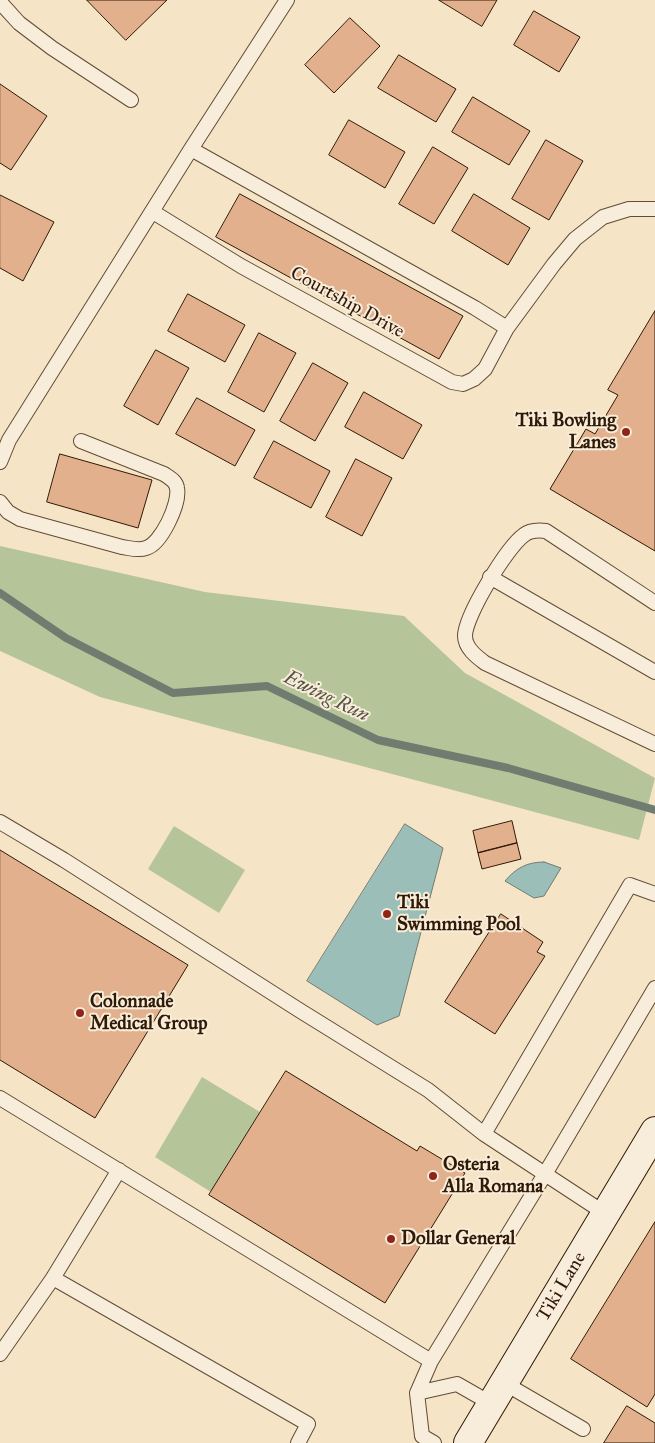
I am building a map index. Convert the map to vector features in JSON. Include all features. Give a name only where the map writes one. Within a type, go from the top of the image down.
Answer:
[{"type":"street","name":"Tiki Lane","points":[[468,1443],[655,1131]]},
{"type":"lane","points":[[0,462],[9,440],[286,0]]},
{"type":"lane","points":[[0,2],[19,23],[52,48],[131,100]]},
{"type":"lane","points":[[191,149],[475,308],[507,328]]},
{"type":"lane","name":"Courtship Drive","points":[[153,212],[241,266],[452,382],[463,384],[474,379],[485,369],[507,328],[554,264],[575,239],[603,217],[629,209],[655,209]]},
{"type":"lane","points":[[0,502],[8,512],[20,519],[122,547],[147,548],[166,527],[174,510],[177,489],[174,480],[164,474],[81,441]]},
{"type":"lane","points":[[655,603],[546,531],[537,530],[526,533],[517,541],[490,577],[469,620],[465,636],[467,645],[485,663],[655,744]]},
{"type":"lane","points":[[490,577],[655,672]]},
{"type":"lane","points":[[0,822],[64,860],[428,1090],[484,1134],[606,1214]]},
{"type":"lane","points":[[484,1134],[630,885],[655,894]]},
{"type":"lane","points":[[434,1443],[422,1436],[417,1393],[431,1361],[655,988]]},
{"type":"lane","points":[[0,1098],[431,1361]]},
{"type":"lane","points":[[0,1354],[53,1278],[119,1170]]},
{"type":"lane","points":[[53,1278],[308,1424],[298,1443]]},
{"type":"lane","points":[[417,1393],[457,1384],[498,1394],[584,1429]]},
{"type":"green space","points":[[0,546],[205,592],[404,616],[465,673],[655,778],[639,840],[100,697],[0,651]]},
{"type":"green space","points":[[174,826],[245,870],[219,913],[148,869]]},
{"type":"green space","points":[[202,1077],[260,1112],[211,1192],[155,1157]]},
{"type":"water","name":"Tiki Swimming Pool","points":[[405,824],[443,848],[399,1016],[377,1025],[307,981]]},
{"type":"water","points":[[544,862],[561,868],[544,896],[534,898],[505,881],[522,867],[532,863]]},
{"type":"building","points":[[87,0],[167,0],[126,40]]},
{"type":"building","points":[[439,0],[497,0],[482,26]]},
{"type":"building","points":[[534,11],[580,37],[559,72],[514,45]]},
{"type":"building","points":[[350,18],[380,46],[334,93],[305,65]]},
{"type":"building","points":[[399,55],[456,89],[436,122],[378,88]]},
{"type":"building","points":[[0,84],[47,116],[11,170],[0,163]]},
{"type":"building","points":[[473,97],[530,131],[509,165],[452,132]]},
{"type":"building","points":[[349,120],[405,152],[385,188],[329,155]]},
{"type":"building","points":[[546,140],[583,161],[549,220],[512,199]]},
{"type":"building","points":[[433,147],[468,168],[434,224],[399,204]]},
{"type":"building","points":[[240,194],[463,316],[439,359],[216,237]]},
{"type":"building","points":[[474,194],[530,228],[508,265],[452,231]]},
{"type":"building","points":[[0,195],[54,222],[23,281],[0,268]]},
{"type":"building","points":[[188,294],[245,325],[225,362],[168,331]]},
{"type":"building","name":"Tiki Bowling Lanes","points":[[655,311],[655,551],[550,489],[586,429],[595,434],[618,395],[608,390]]},
{"type":"building","points":[[259,333],[296,353],[264,412],[228,392]]},
{"type":"building","points":[[156,350],[189,368],[158,425],[124,406]]},
{"type":"building","points":[[313,363],[348,383],[315,441],[280,421]]},
{"type":"building","points":[[364,392],[422,425],[403,459],[345,427]]},
{"type":"building","points":[[197,398],[255,430],[235,466],[176,434]]},
{"type":"building","points":[[274,441],[330,471],[311,508],[254,478]]},
{"type":"building","points":[[60,454],[152,480],[138,528],[47,502]]},
{"type":"building","points":[[356,459],[392,478],[362,536],[326,517]]},
{"type":"building","points":[[512,821],[517,843],[478,853],[473,831]]},
{"type":"building","points":[[517,843],[521,859],[482,869],[478,853]]},
{"type":"building","name":"Colonnade Medical Group","points":[[0,850],[188,965],[95,1118],[0,1060]]},
{"type":"building","points":[[501,914],[543,942],[537,952],[545,956],[495,1034],[445,1002]]},
{"type":"building","points":[[286,1071],[417,1151],[420,1146],[465,1173],[385,1303],[209,1195]]},
{"type":"building","points":[[655,1222],[655,1394],[647,1407],[571,1359]]},
{"type":"building","points":[[627,1406],[655,1423],[655,1443],[604,1443]]},
{"type":"waterway","name":"Ewing Run","points":[[0,593],[66,638],[173,693],[267,686],[378,740],[508,768],[655,810]]},
{"type":"place","name":"Tiki Bowling Lanes","points":[[626,432]]},
{"type":"place","name":"Tiki Swimming Pool","points":[[387,914]]},
{"type":"place","name":"Colonnade Medical Group","points":[[80,1013]]},
{"type":"place","name":"Osteria Alla Romana","points":[[433,1176]]},
{"type":"place","name":"Dollar General","points":[[391,1239]]}]
